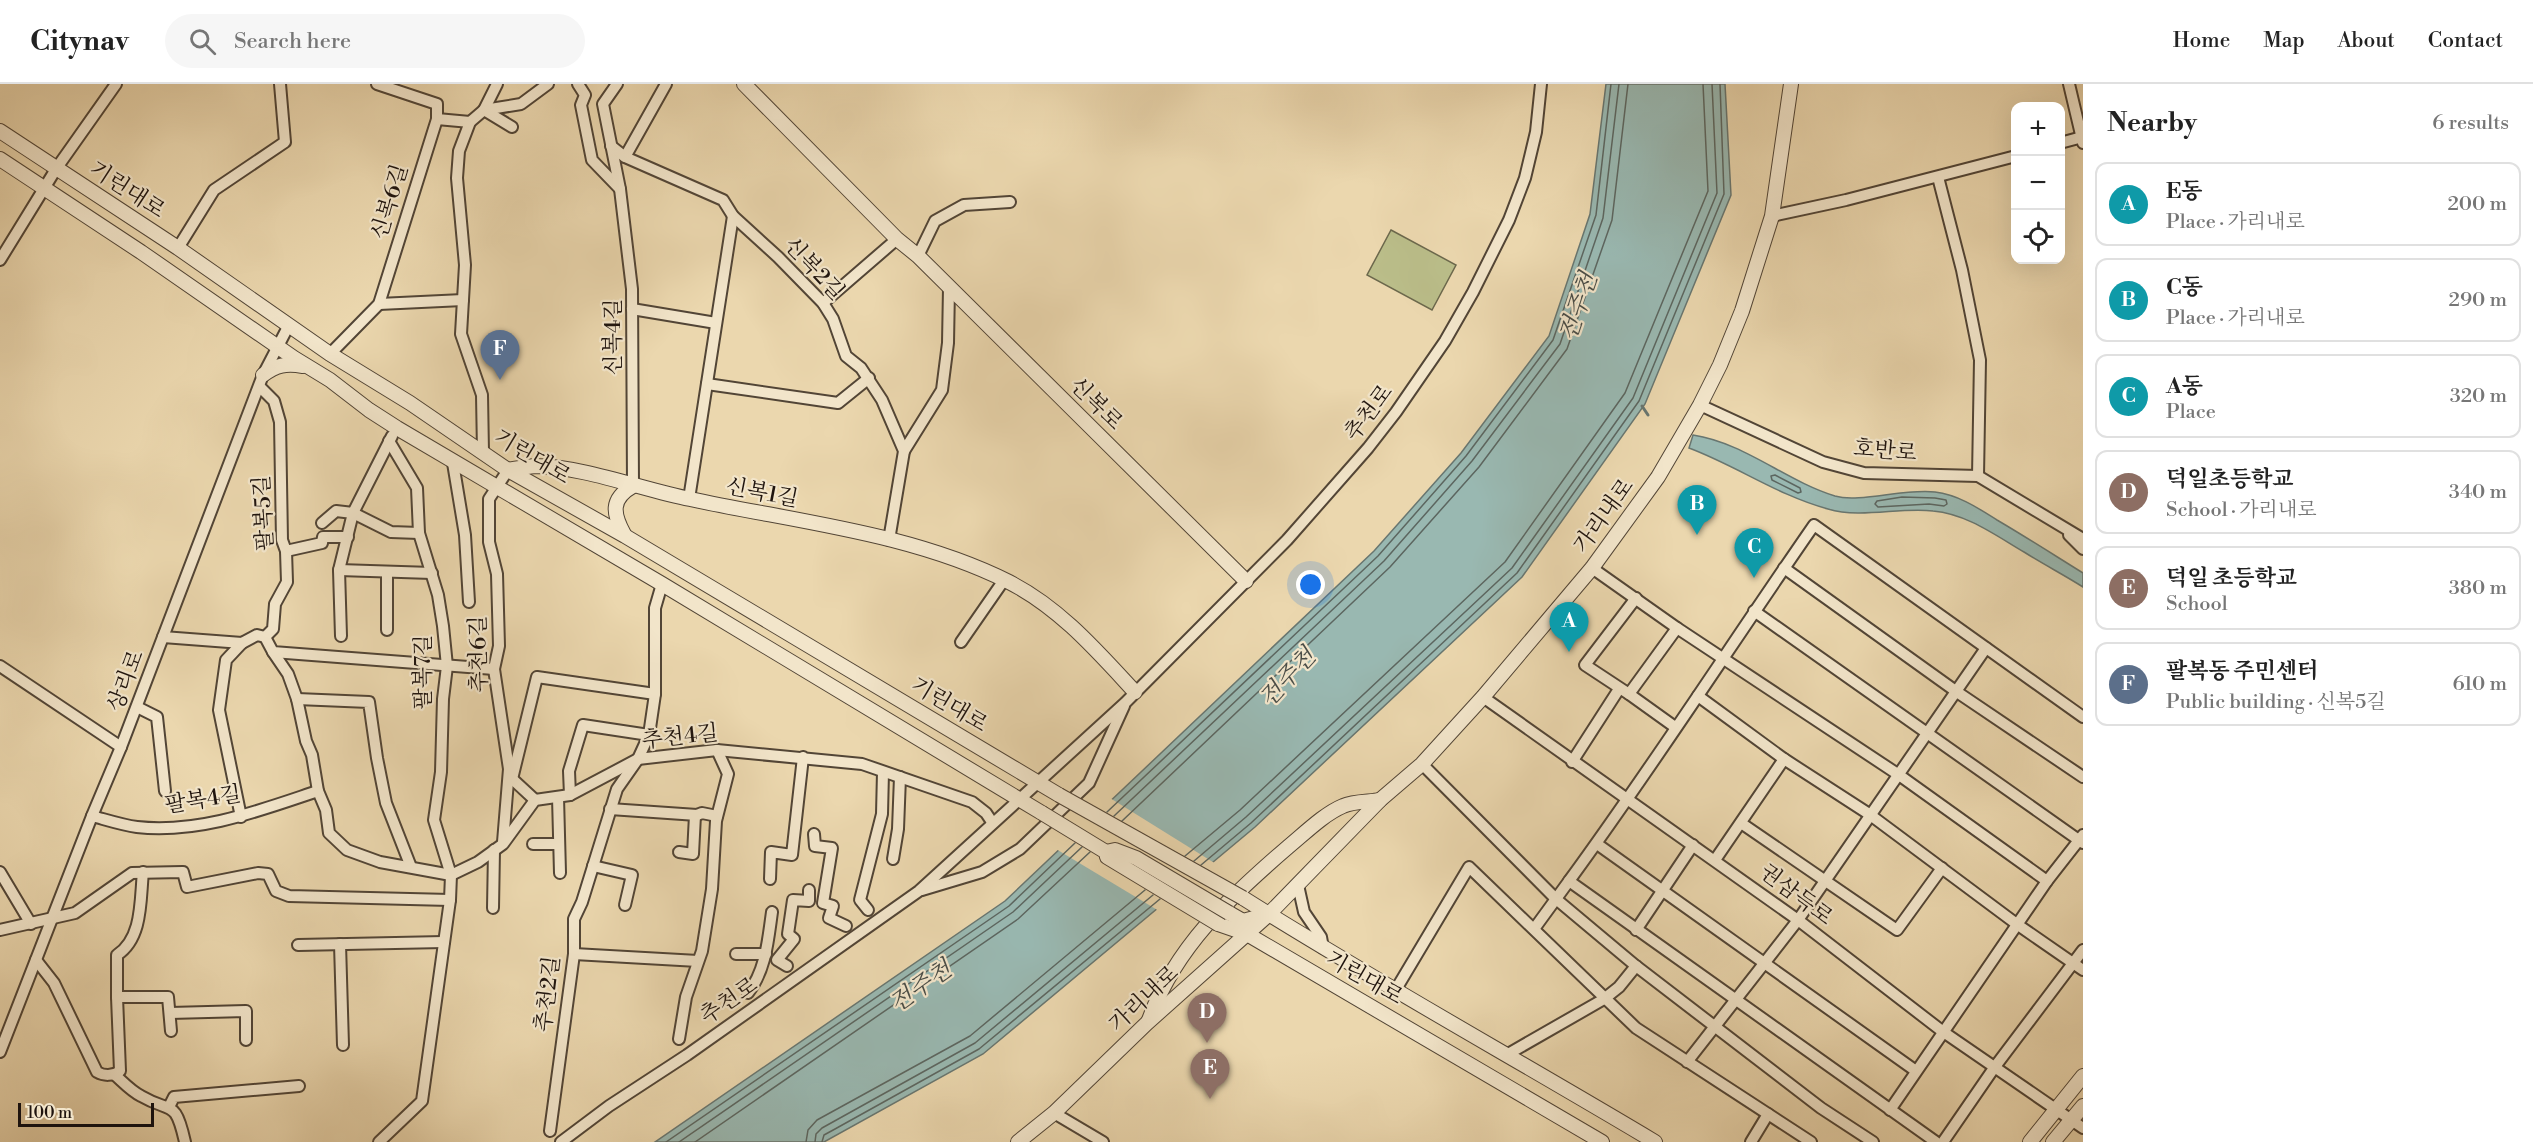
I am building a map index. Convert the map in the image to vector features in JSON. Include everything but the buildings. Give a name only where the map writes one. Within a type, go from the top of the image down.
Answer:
[{"type":"street","points":[[0,260],[56,169],[116,84]]},
{"type":"street","points":[[178,248],[214,190],[285,142],[280,84]]},
{"type":"street","points":[[377,84],[437,104],[437,119],[470,122]]},
{"type":"street","points":[[483,452],[482,395],[461,334],[465,265],[457,178],[459,151],[470,122],[484,110],[497,84]]},
{"type":"street","points":[[484,110],[521,104],[548,84]]},
{"type":"street","points":[[578,84],[585,95],[581,105],[592,160],[620,189]]},
{"type":"street","name":"신복4길","points":[[616,84],[603,104],[620,189],[632,289],[633,486]]},
{"type":"street","points":[[625,157],[666,84]]},
{"type":"street","name":"신복로","points":[[744,84],[897,239],[918,256],[1246,581]]},
{"type":"street","name":"추천로","points":[[561,1142],[609,1106],[706,1041],[919,891],[1125,703],[1287,540],[1368,448],[1444,342],[1492,255],[1525,178],[1536,132],[1541,84]]},
{"type":"street","name":"가리내로","points":[[1018,1142],[1054,1113],[1148,1023],[1268,915],[1380,800],[1422,764],[1483,697],[1592,568],[1658,477],[1700,405],[1720,365],[1742,311],[1772,216],[1791,84]]},
{"type":"street","points":[[2065,142],[2082,140],[2069,84]]},
{"type":"street","points":[[484,110],[513,127]]},
{"type":"street","name":"신복6길","points":[[330,354],[379,304],[437,119]]},
{"type":"street","name":"기린대로","points":[[0,130],[178,248],[330,354],[508,470],[625,536],[1058,795],[1243,898],[1395,991],[1508,1054],[1655,1142]]},
{"type":"street","name":"신복2길","points":[[611,146],[625,157],[723,200],[733,216],[823,303],[833,319],[846,356],[861,368],[882,399],[904,451]]},
{"type":"street","points":[[1772,216],[2011,157]]},
{"type":"street","name":"기린대로","points":[[0,159],[330,380],[369,410],[453,463],[662,584],[1019,799],[1106,852],[1107,857],[1218,924],[1247,934],[1602,1142]]},
{"type":"street","points":[[1938,177],[1962,270],[1980,360],[1978,476],[2083,539]]},
{"type":"street","points":[[918,256],[935,221],[964,205],[1010,202]]},
{"type":"street","points":[[689,499],[733,216]]},
{"type":"street","points":[[823,303],[897,239]]},
{"type":"street","points":[[889,540],[904,451],[942,390],[948,343],[949,288]]},
{"type":"street","points":[[379,304],[463,300]]},
{"type":"street","points":[[632,309],[716,322]]},
{"type":"street","name":"상리로","points":[[0,1052],[137,707],[261,381],[276,346],[289,325]]},
{"type":"street","points":[[261,381],[275,366],[292,364],[307,366]]},
{"type":"street","points":[[707,384],[838,403],[869,378]]},
{"type":"street","name":"팔복5길","points":[[261,381],[274,401],[280,422],[282,540],[286,551],[287,582],[275,604],[273,628],[265,637]]},
{"type":"street","name":"호반로","points":[[1700,405],[1823,462],[1864,473],[1978,476]]},
{"type":"street","points":[[341,636],[339,570],[353,513],[397,428]]},
{"type":"street","name":"팔복7길","points":[[389,441],[417,488],[419,533],[432,573],[443,626],[447,666],[443,699],[441,772],[434,820],[452,875]]},
{"type":"street","points":[[453,463],[465,535],[469,602]]},
{"type":"street","name":"신복1길","points":[[508,470],[536,466],[580,472],[689,499],[889,540],[942,554],[1004,580],[1037,598],[1075,628],[1135,692]]},
{"type":"street","name":"추천6길","points":[[503,843],[510,777],[494,669],[499,646],[497,574],[489,542],[489,499],[508,470]]},
{"type":"street","points":[[625,536],[616,520],[615,510],[619,497],[633,486]]},
{"type":"street","points":[[322,523],[336,511],[353,513],[391,532],[419,533]]},
{"type":"street","points":[[1534,929],[1628,801],[1675,727],[1814,525],[2083,717]]},
{"type":"street","points":[[2065,530],[2083,549]]},
{"type":"street","points":[[286,551],[322,543],[323,537],[348,537]]},
{"type":"street","points":[[1592,568],[1677,628],[1899,775],[2047,881]]},
{"type":"street","points":[[1784,568],[1958,692],[2083,777]]},
{"type":"street","points":[[339,570],[432,573]]},
{"type":"street","points":[[387,572],[387,630]]},
{"type":"street","points":[[961,642],[1004,580]]},
{"type":"street","name":"추천2길","points":[[550,1131],[574,954],[574,919],[617,789],[638,759],[649,735],[655,694],[655,608],[662,584]]},
{"type":"street","points":[[1636,598],[1585,665],[1675,727]]},
{"type":"street","points":[[1754,611],[2082,839],[2047,881],[1890,1110]]},
{"type":"street","points":[[1572,762],[1624,692],[1677,628]]},
{"type":"street","points":[[241,817],[219,710],[226,660],[242,643],[257,635],[265,637],[288,674],[297,699],[318,791],[326,810],[329,833],[347,850],[380,862],[452,875],[478,862],[503,843],[535,800],[510,777],[537,677],[655,694]]},
{"type":"street","points":[[163,637],[242,643]]},
{"type":"street","points":[[1687,1062],[1797,920],[1869,814],[1958,692],[1986,648]]},
{"type":"street","points":[[273,652],[494,669]]},
{"type":"street","points":[[0,666],[121,747]]},
{"type":"street","points":[[1698,696],[1784,759],[1869,814],[2018,926],[2078,967]]},
{"type":"street","name":"권삼득로","points":[[1483,697],[1572,762],[1715,860],[1942,1032],[2077,1124]]},
{"type":"street","points":[[297,699],[369,702],[386,803],[411,867]]},
{"type":"street","name":"추천로","points":[[919,891],[982,872],[1020,849],[1089,783],[1125,703]]},
{"type":"street","points":[[137,707],[157,717],[165,791]]},
{"type":"street","points":[[570,795],[569,771],[583,725],[649,735]]},
{"type":"street","points":[[679,1039],[686,997],[702,951],[712,889],[717,816],[728,774],[717,750]]},
{"type":"street","name":"추천4길","points":[[535,800],[570,795],[638,759],[717,750],[862,764],[972,802],[986,813],[992,822]]},
{"type":"street","points":[[770,879],[771,852],[792,855],[803,757]]},
{"type":"street","points":[[1715,860],[1784,759]]},
{"type":"street","points":[[1422,764],[1556,899],[1636,966],[1715,1024],[1821,1108],[1873,1142]]},
{"type":"street","points":[[868,910],[860,900],[882,814],[883,772]]},
{"type":"street","points":[[893,859],[898,829],[900,777]]},
{"type":"street","name":"팔복4길","points":[[92,816],[137,827],[174,828],[241,817],[318,791]]},
{"type":"street","points":[[558,797],[560,873]]},
{"type":"street","points":[[1148,1023],[1156,999],[1193,938],[1253,877],[1311,828],[1344,805],[1380,800]]},
{"type":"street","points":[[610,809],[695,815],[702,813],[717,816]]},
{"type":"street","points":[[679,852],[693,854],[695,815]]},
{"type":"street","points":[[1741,823],[1897,930],[1942,868]]},
{"type":"street","points":[[814,834],[815,846],[832,848],[823,903],[833,906],[829,918],[846,926]]},
{"type":"street","points":[[533,844],[559,844]]},
{"type":"street","points":[[1596,844],[1766,962],[1916,1071]]},
{"type":"street","points":[[1636,930],[1693,845]]},
{"type":"street","points":[[493,908],[494,850]]},
{"type":"street","name":"기린대로","points":[[1106,852],[1115,850],[1136,858],[1243,921],[1268,915]]},
{"type":"street","points":[[592,866],[632,875],[625,905]]},
{"type":"street","points":[[1395,991],[1469,867],[1636,1028],[1811,1142]]},
{"type":"street","points":[[0,872],[31,924]]},
{"type":"street","points":[[0,930],[75,913],[132,873],[143,872],[183,872],[187,886],[258,873],[268,874],[276,891],[289,896],[450,900]]},
{"type":"street","points":[[115,1075],[120,1071],[117,955],[127,948],[133,936],[137,923],[143,872]]},
{"type":"street","points":[[379,1142],[422,1101],[452,875]]},
{"type":"street","points":[[1569,881],[1936,1142]]},
{"type":"street","points":[[1298,885],[1304,912],[1321,937],[1323,948]]},
{"type":"street","name":"추천로","points":[[787,966],[777,960],[794,939],[788,934],[793,900],[809,901],[809,890]]},
{"type":"street","name":"추천로","points":[[748,993],[755,984],[766,954],[772,912]]},
{"type":"street","points":[[298,945],[444,942]]},
{"type":"street","points":[[340,944],[343,1045]]},
{"type":"street","points":[[1943,1142],[1994,1068],[2078,967],[2083,950]]},
{"type":"street","points":[[574,954],[698,961]]},
{"type":"street","name":"추천로","points":[[736,954],[766,954]]},
{"type":"street","points":[[36,960],[54,983],[97,1072],[115,1075],[140,1096],[169,1107],[181,1122],[185,1142]]},
{"type":"street","points":[[1508,1054],[1604,999],[1619,987],[1636,966]]},
{"type":"street","points":[[117,997],[168,996],[171,1031]]},
{"type":"street","points":[[170,1013],[246,1011],[246,1040]]},
{"type":"street","points":[[2030,1142],[2083,1076]]},
{"type":"street","points":[[169,1107],[174,1097],[299,1086]]},
{"type":"street","points":[[2053,1142],[2077,1124],[2083,1106]]},
{"type":"street","points":[[1054,1113],[1103,1142]]},
{"type":"street","points":[[1751,1142],[1768,1114]]},
{"type":"green space","points":[[1391,230],[1456,265],[1432,310],[1367,275]]},
{"type":"water","name":"전주천","points":[[1606,84],[1725,84],[1731,195],[1645,404],[1522,577],[1255,827],[983,1054],[824,1142],[655,1142],[1005,901],[1374,551],[1461,453],[1549,336],[1590,214]]},
{"type":"water","points":[[1693,435],[1730,446],[1799,481],[1835,496],[1857,498],[1923,491],[1960,499],[2083,573],[2083,587],[1991,532],[1957,516],[1920,510],[1841,512],[1792,497],[1689,448]]},
{"type":"pier","points":[[1110,798],[1216,864],[1159,911],[1056,849]]},
{"type":"waterway","points":[[1642,406],[1648,415]]},
{"type":"place","name":"팔복동 주민센터","points":[[500,380]]},
{"type":"place","name":"C동","points":[[1697,535]]},
{"type":"place","name":"A동","points":[[1754,578]]},
{"type":"place","name":"E동","points":[[1569,652]]},
{"type":"place","name":"덕일초등학교","points":[[1207,1043]]},
{"type":"place","name":"덕일 초등학교","points":[[1210,1099]]}]
